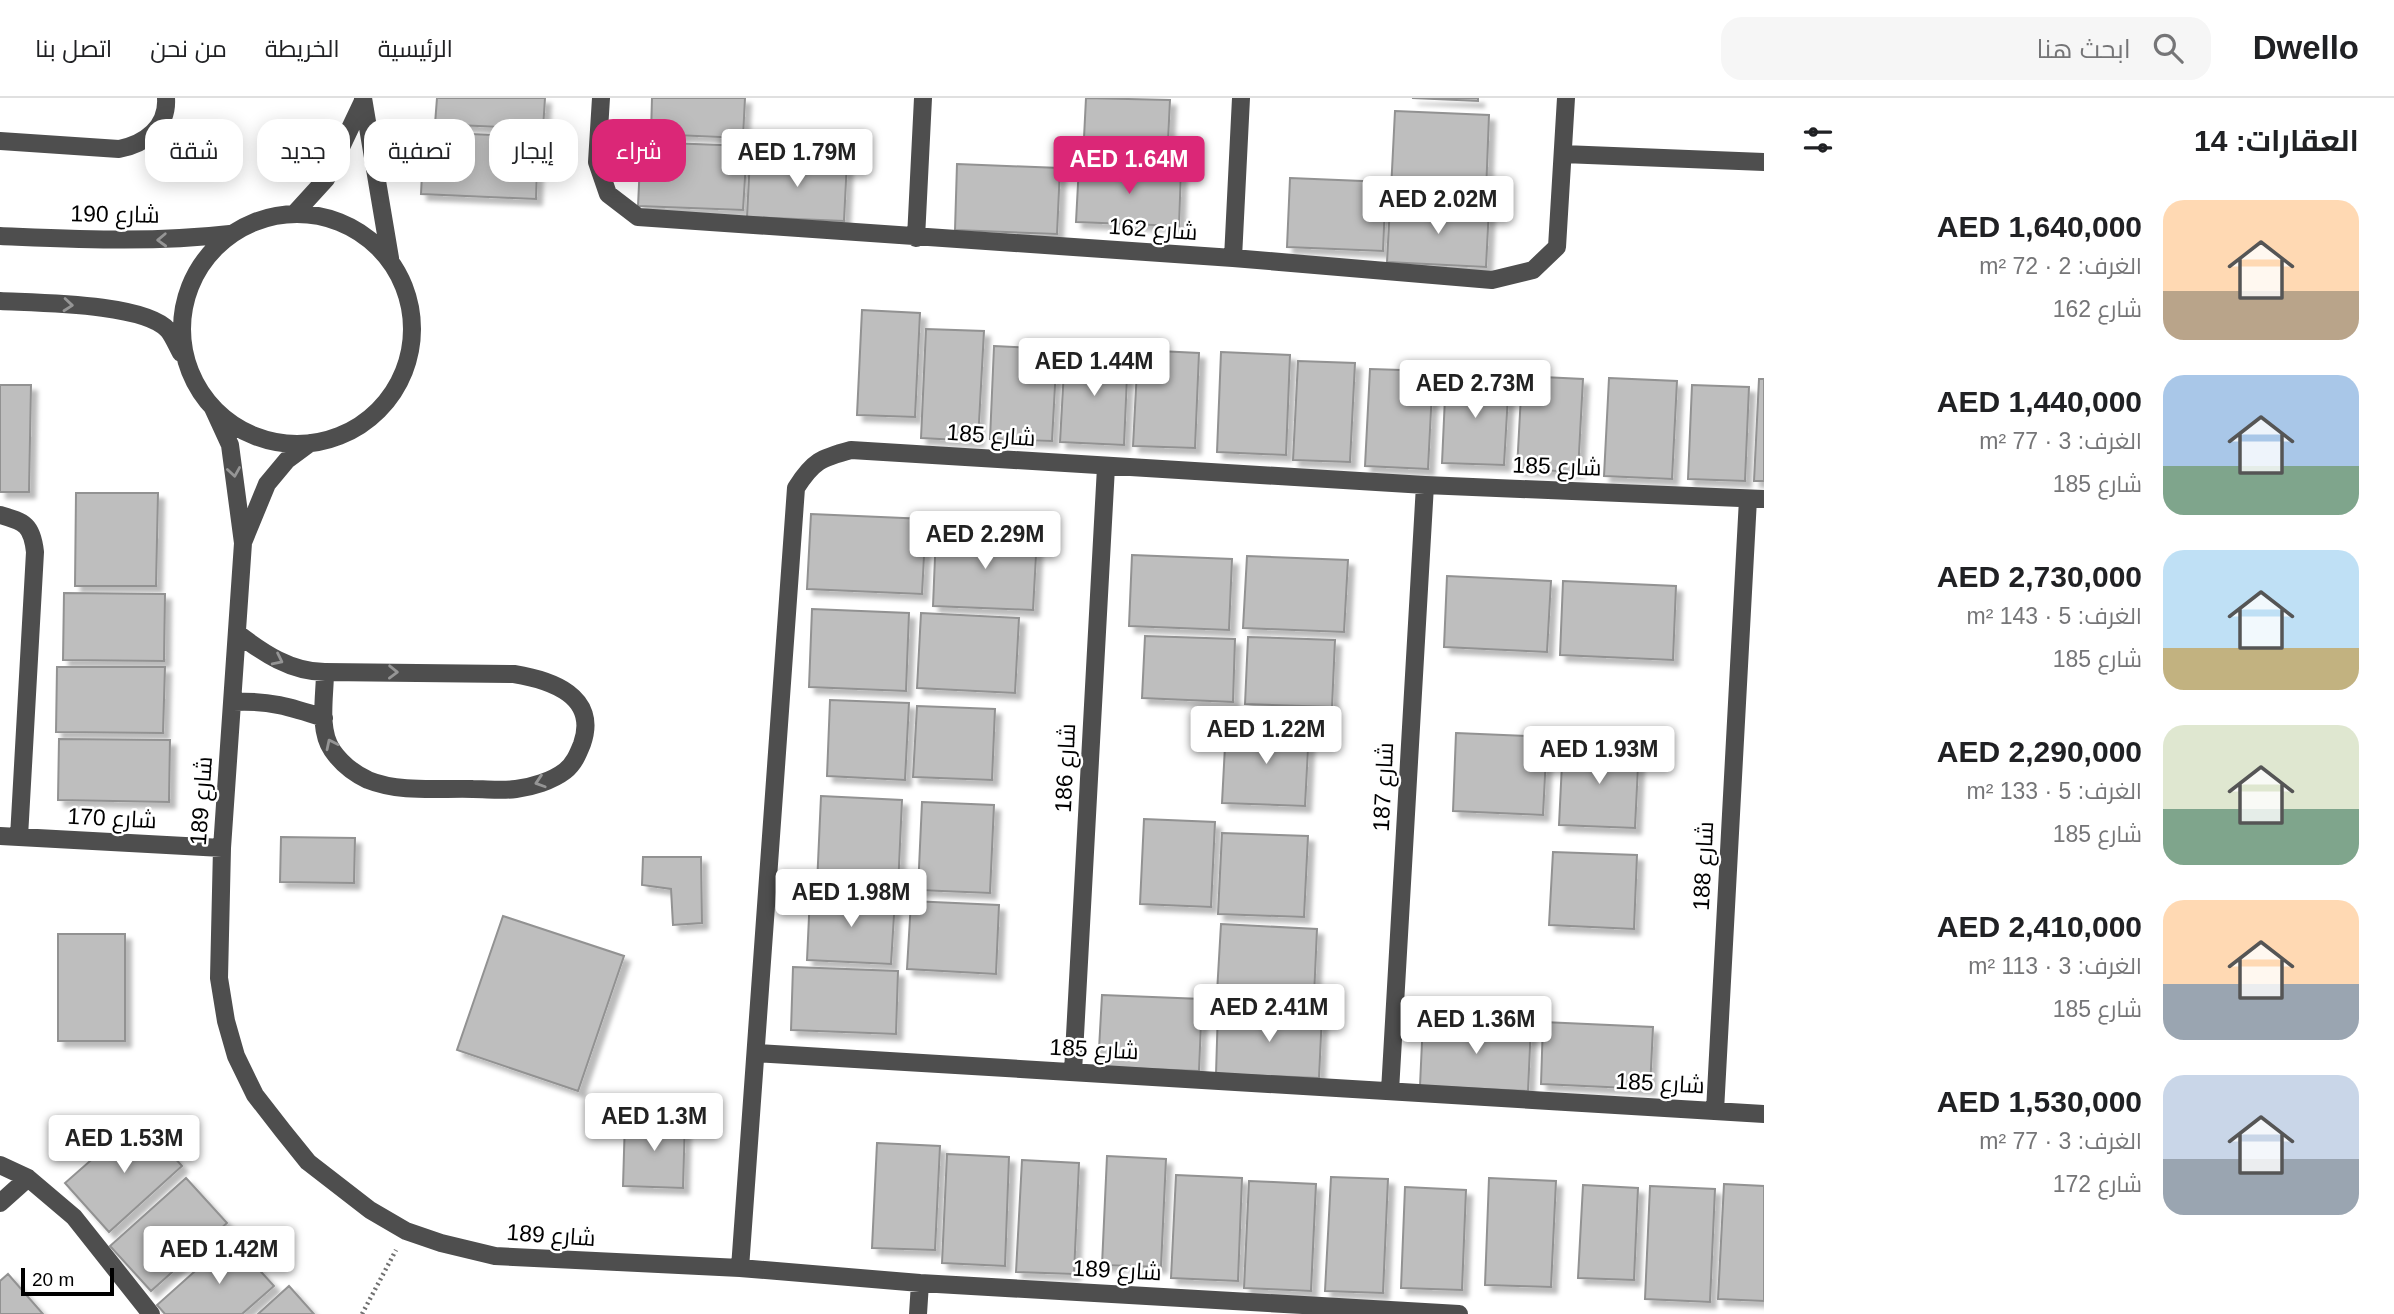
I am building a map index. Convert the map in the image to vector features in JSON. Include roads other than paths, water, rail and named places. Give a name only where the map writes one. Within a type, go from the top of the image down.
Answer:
[{"type":"street","points":[[0,141],[119,149],[136,146],[151,135],[161,122],[166,98]]},
{"type":"street","name":"شارع 162","points":[[601,98],[597,162],[608,194],[638,217],[1233,258],[1492,280],[1533,270],[1557,247],[1566,98]]},
{"type":"street","points":[[916,238],[923,98]]},
{"type":"street","points":[[1233,258],[1241,98]]},
{"type":"street","points":[[295,213],[326,179],[363,101]]},
{"type":"street","points":[[363,101],[390,258]]},
{"type":"street","points":[[1563,154],[1764,162]]},
{"type":"street","points":[[0,301],[116,309],[146,317],[167,328],[196,386],[213,408],[241,430],[274,442],[310,443],[344,435],[374,416],[396,390],[410,357],[413,323],[407,289],[390,258],[364,233],[331,218],[295,213],[261,219],[230,234],[205,259],[188,290],[181,325],[185,360]]},
{"type":"street","name":"شارع 190","points":[[0,236],[116,241],[187,239],[230,234]]},
{"type":"street","name":"شارع 189","points":[[213,408],[230,445],[243,543],[222,848],[219,978],[226,1021],[236,1056],[255,1095],[308,1162],[370,1210],[406,1231],[495,1256],[740,1268],[1241,1308],[1459,1314]]},
{"type":"street","name":"شارع 189","points":[[243,543],[268,484],[287,460],[310,443]]},
{"type":"street","name":"شارع 185","points":[[740,1268],[796,488],[807,472],[823,458],[851,450],[1425,485],[1756,499]]},
{"type":"street","name":"شارع 186","points":[[1073,1072],[1106,467]]},
{"type":"street","name":"شارع 187","points":[[1390,1091],[1425,485]]},
{"type":"street","name":"شارع 188","points":[[1714,1111],[1756,499]]},
{"type":"street","points":[[0,514],[26,524],[33,534],[35,552],[19,837]]},
{"type":"street","points":[[237,633],[285,664],[325,671],[513,674],[542,678],[563,688],[578,701],[586,719],[585,736],[577,756],[566,770],[547,781],[515,789],[394,787],[367,779],[345,765],[330,747],[324,728],[325,671]]},
{"type":"street","points":[[233,702],[275,702],[324,718]]},
{"type":"street","name":"شارع 170","points":[[0,836],[222,848]]},
{"type":"street","name":"شارع 185","points":[[756,1053],[1764,1114]]},
{"type":"street","points":[[0,1165],[28,1178],[74,1217],[151,1314]]},
{"type":"street","points":[[0,1203],[28,1178]]},
{"type":"street","points":[[918,1314],[920,1283]]}]
